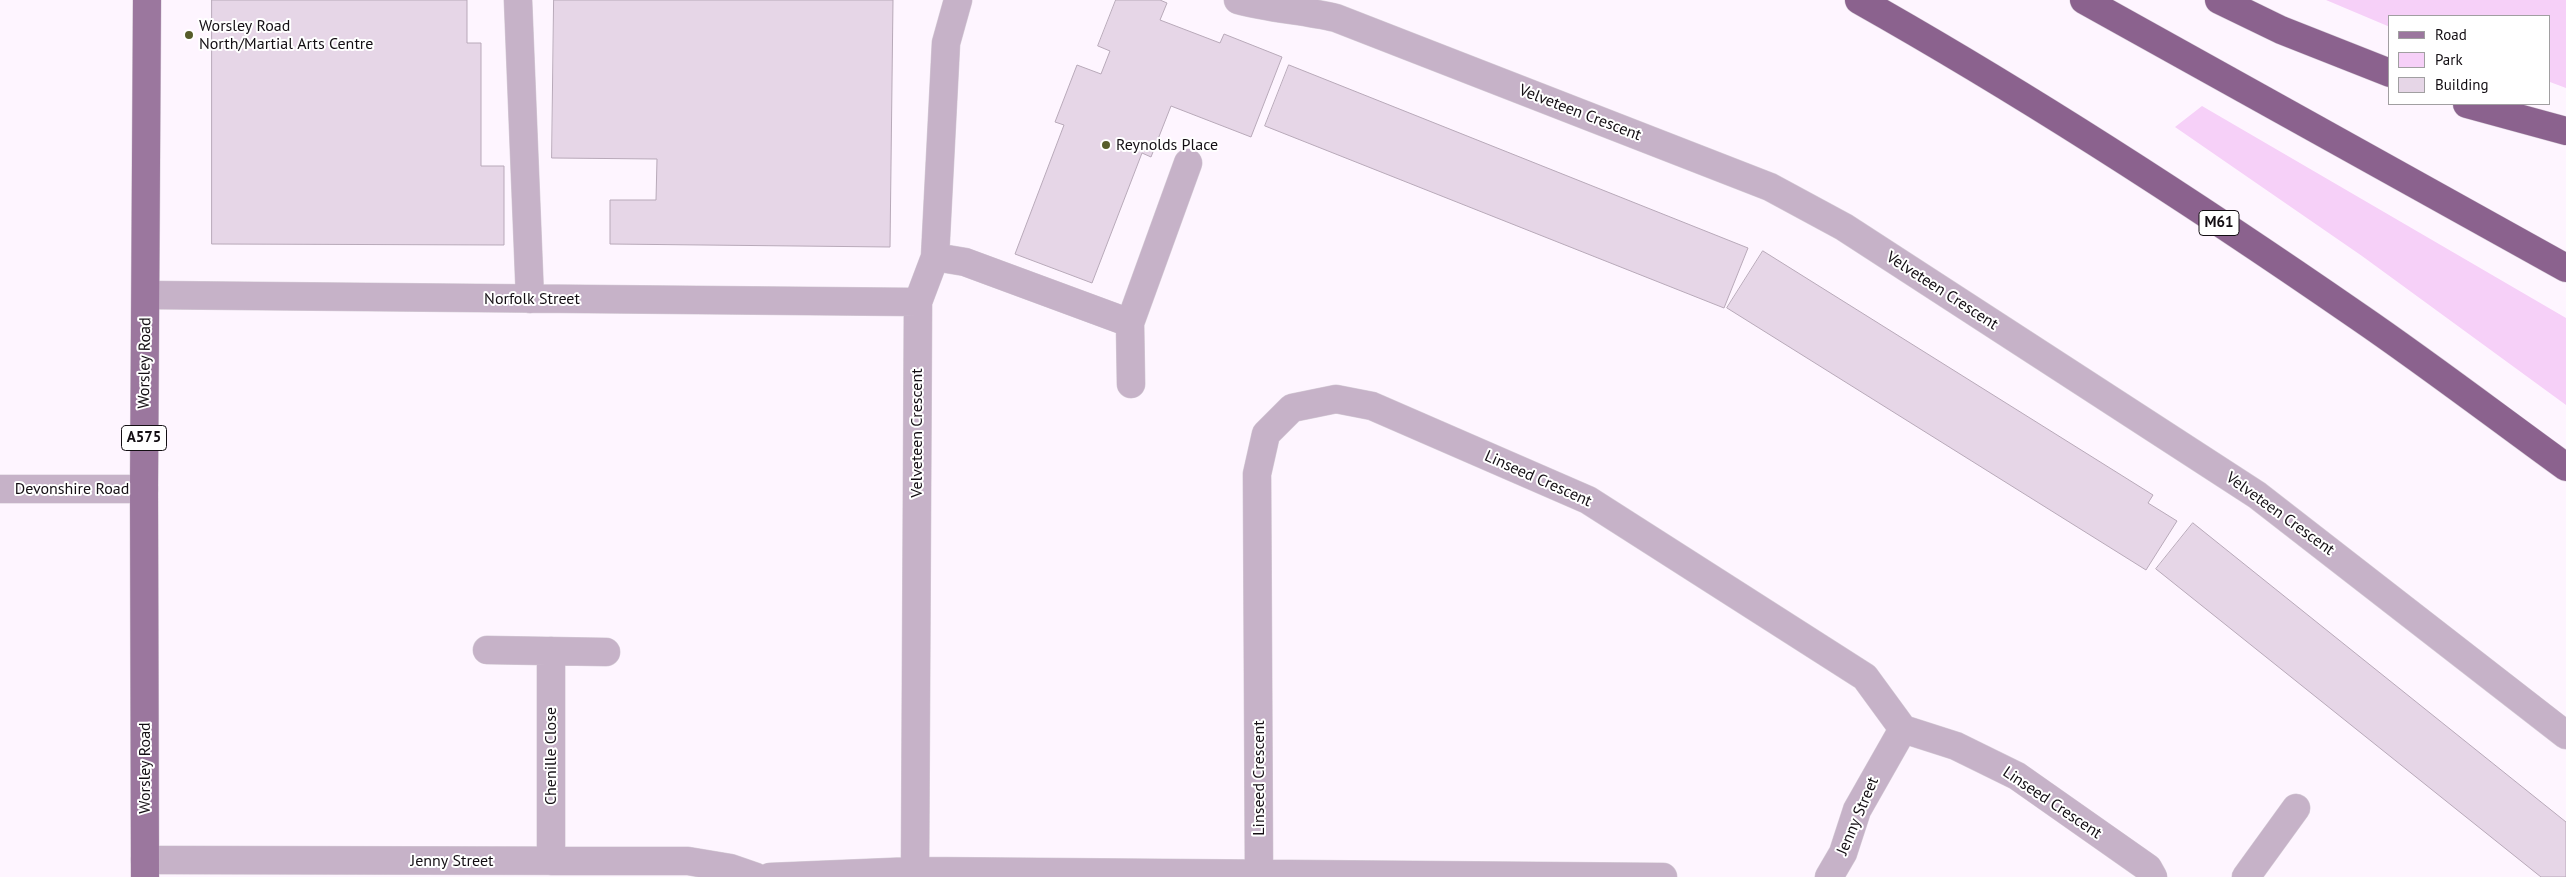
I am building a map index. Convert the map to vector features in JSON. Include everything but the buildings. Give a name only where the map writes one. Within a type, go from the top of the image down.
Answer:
[{"type":"highway","name":"M61","points":[[1859,0],[1929,39],[2117,155],[2360,317],[2566,467]]},
{"type":"highway","points":[[2084,0],[2566,268]]},
{"type":"highway","points":[[2219,0],[2281,30],[2388,72]]},
{"type":"highway","points":[[2471,105],[2566,131]]},
{"type":"main road","name":"Worsley Road","points":[[145,868],[144,489],[147,0]]},
{"type":"street","points":[[518,0],[530,299]]},
{"type":"street","name":"Velveteen Crescent","points":[[915,871],[918,302],[935,257],[946,43],[958,0]]},
{"type":"street","name":"Velveteen Crescent","points":[[1238,0],[1261,6],[1313,12],[1336,18],[1770,187],[1844,227],[2258,495],[2566,735]]},
{"type":"street","points":[[1131,384],[1130,322],[1188,163]]},
{"type":"street","points":[[935,257],[965,262],[1130,322]]},
{"type":"street","name":"Norfolk Street","points":[[146,295],[918,302]]},
{"type":"street","name":"Linseed Crescent","points":[[1259,874],[1257,474],[1266,434],[1292,408],[1336,399],[1372,406],[1588,500],[1865,677],[1902,729],[1956,746],[2017,776],[2148,868],[2153,877]]},
{"type":"street","name":"Devonshire Road","points":[[0,489],[144,489]]},
{"type":"street","points":[[487,650],[606,652]]},
{"type":"street","name":"Chenille Close","points":[[551,651],[551,861]]},
{"type":"street","name":"Jenny Street","points":[[1828,877],[1843,853],[1857,810],[1902,729]]},
{"type":"street","points":[[2246,877],[2296,808]]},
{"type":"street","name":"Jenny Street","points":[[145,868],[551,861],[688,861],[730,868],[756,877]]},
{"type":"street","points":[[770,877],[915,871],[1663,877]]},
{"type":"green space","points":[[2326,0],[2566,0],[2566,88],[2551,82],[2551,15],[2388,15],[2388,26]]},
{"type":"green space","points":[[2202,106],[2566,318],[2566,405],[2362,256],[2175,127]]},
{"type":"place","name":"Worsley Road North/Martial Arts Centre","points":[[189,35]]},
{"type":"place","name":"Reynolds Place","points":[[1106,145]]}]
